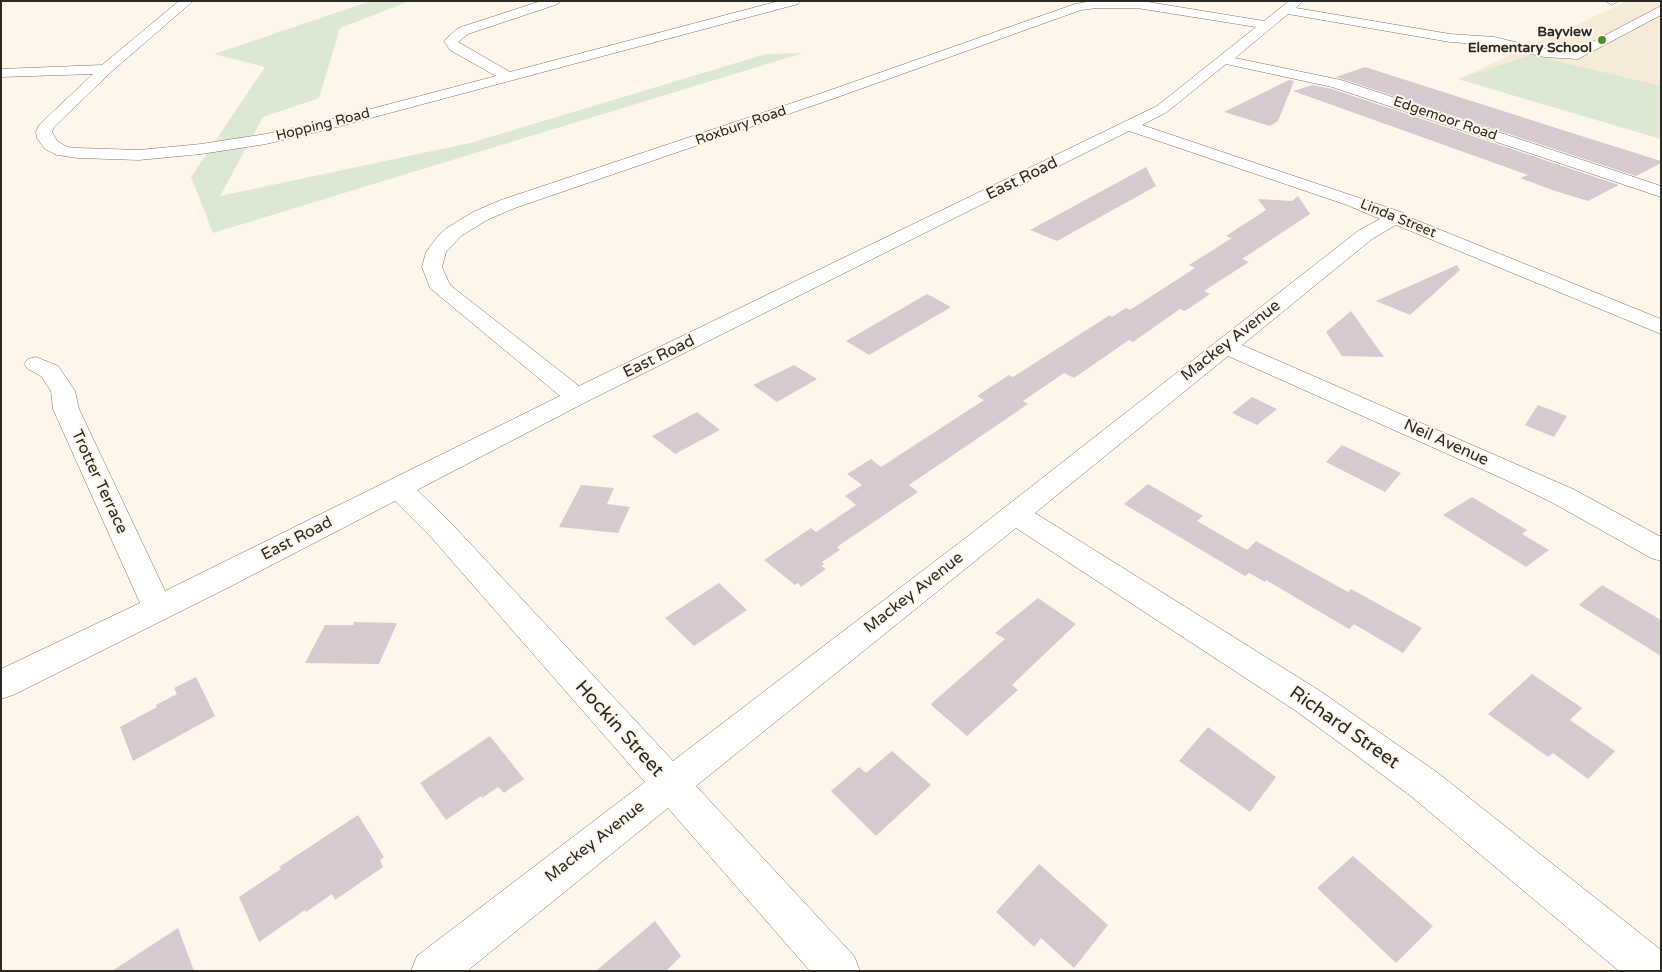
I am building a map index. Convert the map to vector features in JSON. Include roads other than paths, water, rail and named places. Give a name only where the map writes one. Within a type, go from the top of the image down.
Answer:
[{"type":"street","name":"Hopping Road","points":[[187,1],[106,69],[47,125],[44,138],[51,145],[70,152],[104,155],[159,153],[232,145],[309,130],[794,1]]},
{"type":"street","points":[[508,77],[454,47],[451,41],[463,31],[554,1]]},
{"type":"street","name":"Roxbury Road","points":[[577,397],[441,288],[432,267],[436,252],[454,232],[480,216],[508,204],[830,95],[1079,7],[1105,3],[1137,4],[1265,25]]},
{"type":"street","points":[[1291,6],[1450,38],[1505,43],[1544,53],[1565,56],[1578,54],[1661,10]]},
{"type":"street","name":"East Road","points":[[1,685],[399,488],[577,397],[1162,109],[1226,60],[1265,25],[1291,6]]},
{"type":"street","name":"Edgemoor Road","points":[[1226,60],[1317,78],[1361,91],[1661,192]]},
{"type":"street","points":[[1,73],[106,69]]},
{"type":"street","name":"Linda Street","points":[[1129,126],[1397,217],[1661,327]]},
{"type":"street","name":"Mackey Avenue","points":[[432,971],[1366,235],[1397,217]]},
{"type":"street","name":"Neil Avenue","points":[[1226,346],[1563,496],[1661,550]]},
{"type":"street","name":"Trotter Terrace","points":[[36,364],[50,371],[63,391],[66,409],[158,608]]},
{"type":"street","name":"Hockin Street","points":[[399,488],[441,530],[668,784],[839,971]]},
{"type":"street","name":"Richard Street","points":[[1014,513],[1308,701],[1361,738],[1424,786],[1653,971]]},
{"type":"place","name":"Bayview Elementary School","points":[[1602,40]]}]
